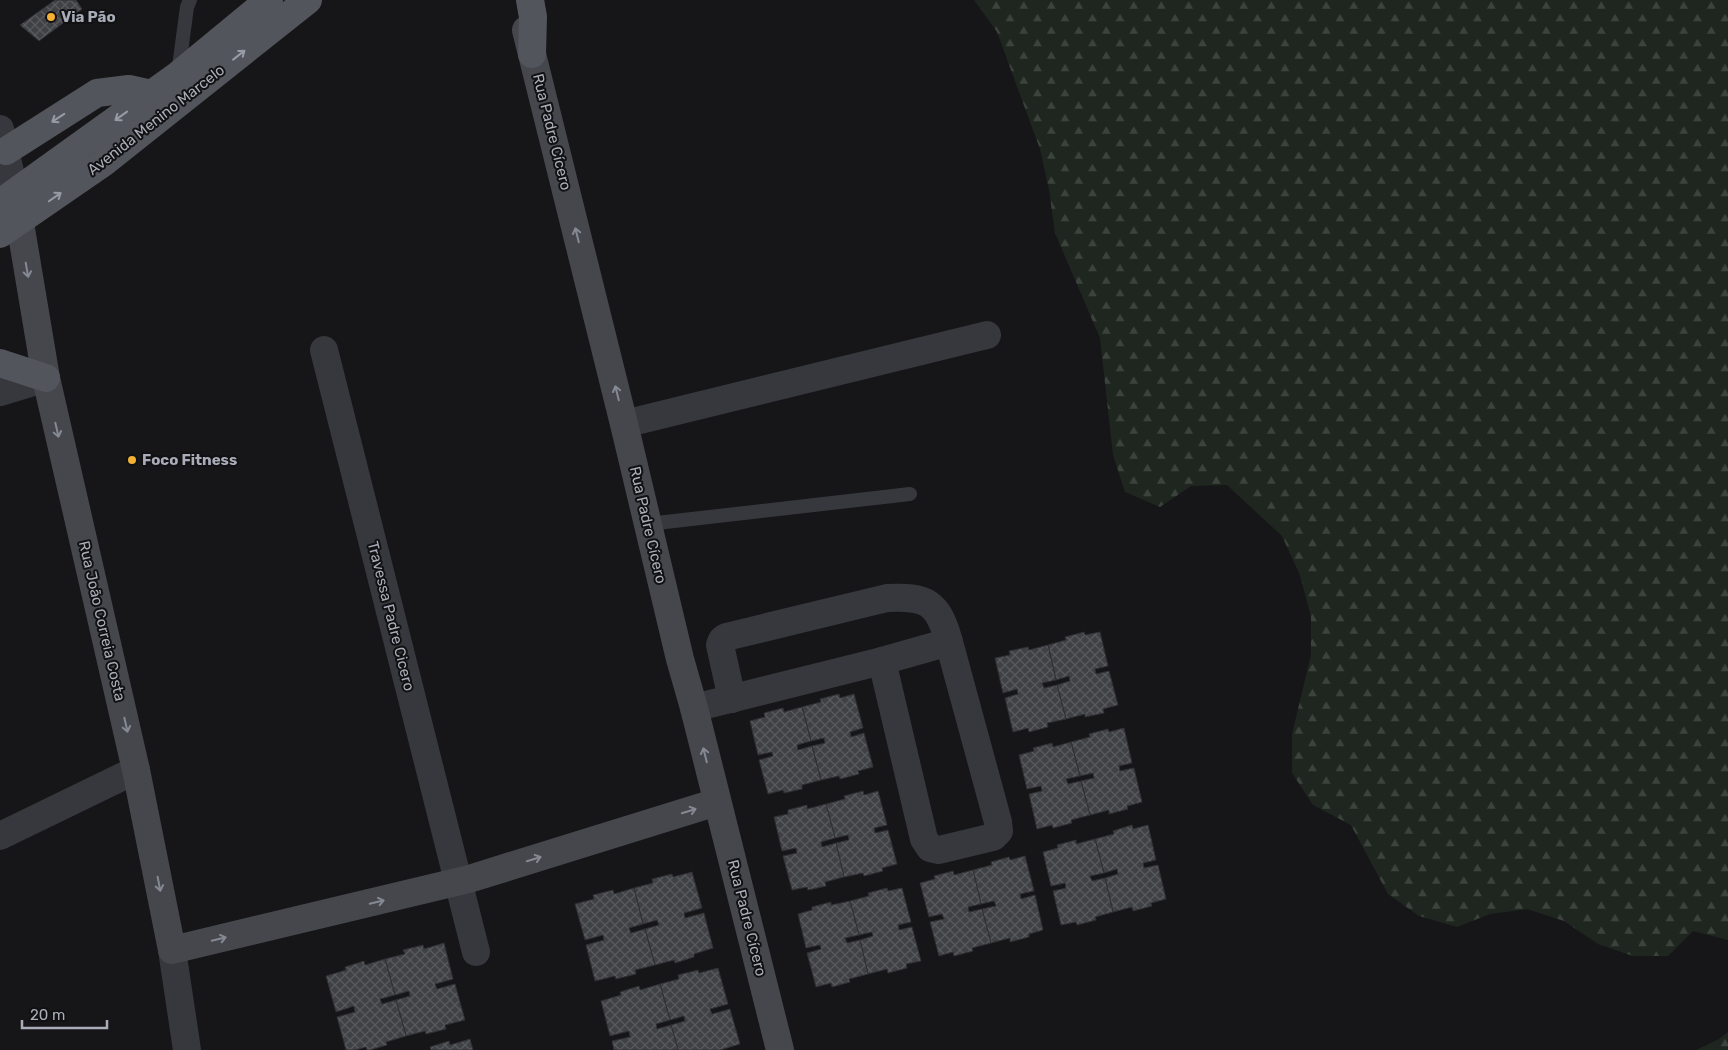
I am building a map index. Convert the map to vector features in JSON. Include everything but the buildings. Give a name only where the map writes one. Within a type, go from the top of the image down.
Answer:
[{"type":"main road","name":"Avenida Menino Marcelo","points":[[8,198],[178,75],[270,0]]},
{"type":"main road","name":"Avenida Menino Marcelo","points":[[10,228],[103,163],[308,0]]},
{"type":"main road","points":[[530,0],[533,17],[532,54]]},
{"type":"main road","points":[[3,140],[97,93],[129,89],[151,94]]},
{"type":"main road","points":[[0,363],[46,378]]},
{"type":"street","name":"Rua Padre Cícero","points":[[518,0],[624,424],[680,659],[780,1050]]},
{"type":"street","points":[[3,140],[8,198]]},
{"type":"street","name":"Rua João Correia Costa","points":[[8,198],[10,228],[136,770],[172,950],[187,1050]]},
{"type":"street","points":[[624,424],[987,335]]},
{"type":"street","name":"Travessa Padre Cicero","points":[[324,350],[476,952]]},
{"type":"street","points":[[0,392],[46,378]]},
{"type":"street","points":[[732,699],[720,645],[726,636],[887,598],[907,597],[926,601],[944,623],[998,822],[998,831],[993,837],[939,850],[930,848],[924,838],[882,661]]},
{"type":"street","points":[[694,708],[882,661],[949,642]]},
{"type":"street","points":[[0,836],[136,770]]},
{"type":"street","points":[[172,950],[458,882],[717,802]]},
{"type":"lane","points":[[178,75],[187,7],[190,0]]},
{"type":"lane","points":[[648,524],[910,494]]},
{"type":"green space","points":[[974,0],[1728,0],[1728,940],[1693,931],[1668,956],[1633,956],[1598,944],[1564,921],[1527,909],[1490,914],[1457,927],[1419,916],[1388,894],[1351,825],[1313,805],[1292,773],[1292,734],[1311,655],[1311,617],[1300,575],[1282,536],[1227,485],[1191,486],[1160,507],[1125,492],[1113,455],[1100,338],[1055,233],[1049,190],[1040,149],[997,32]]},
{"type":"green space","points":[[1728,1032],[1728,1050],[1696,1050],[1719,1039]]},
{"type":"place","name":"Via Pão","points":[[51,17]]},
{"type":"place","name":"Foco Fitness","points":[[132,460]]}]
